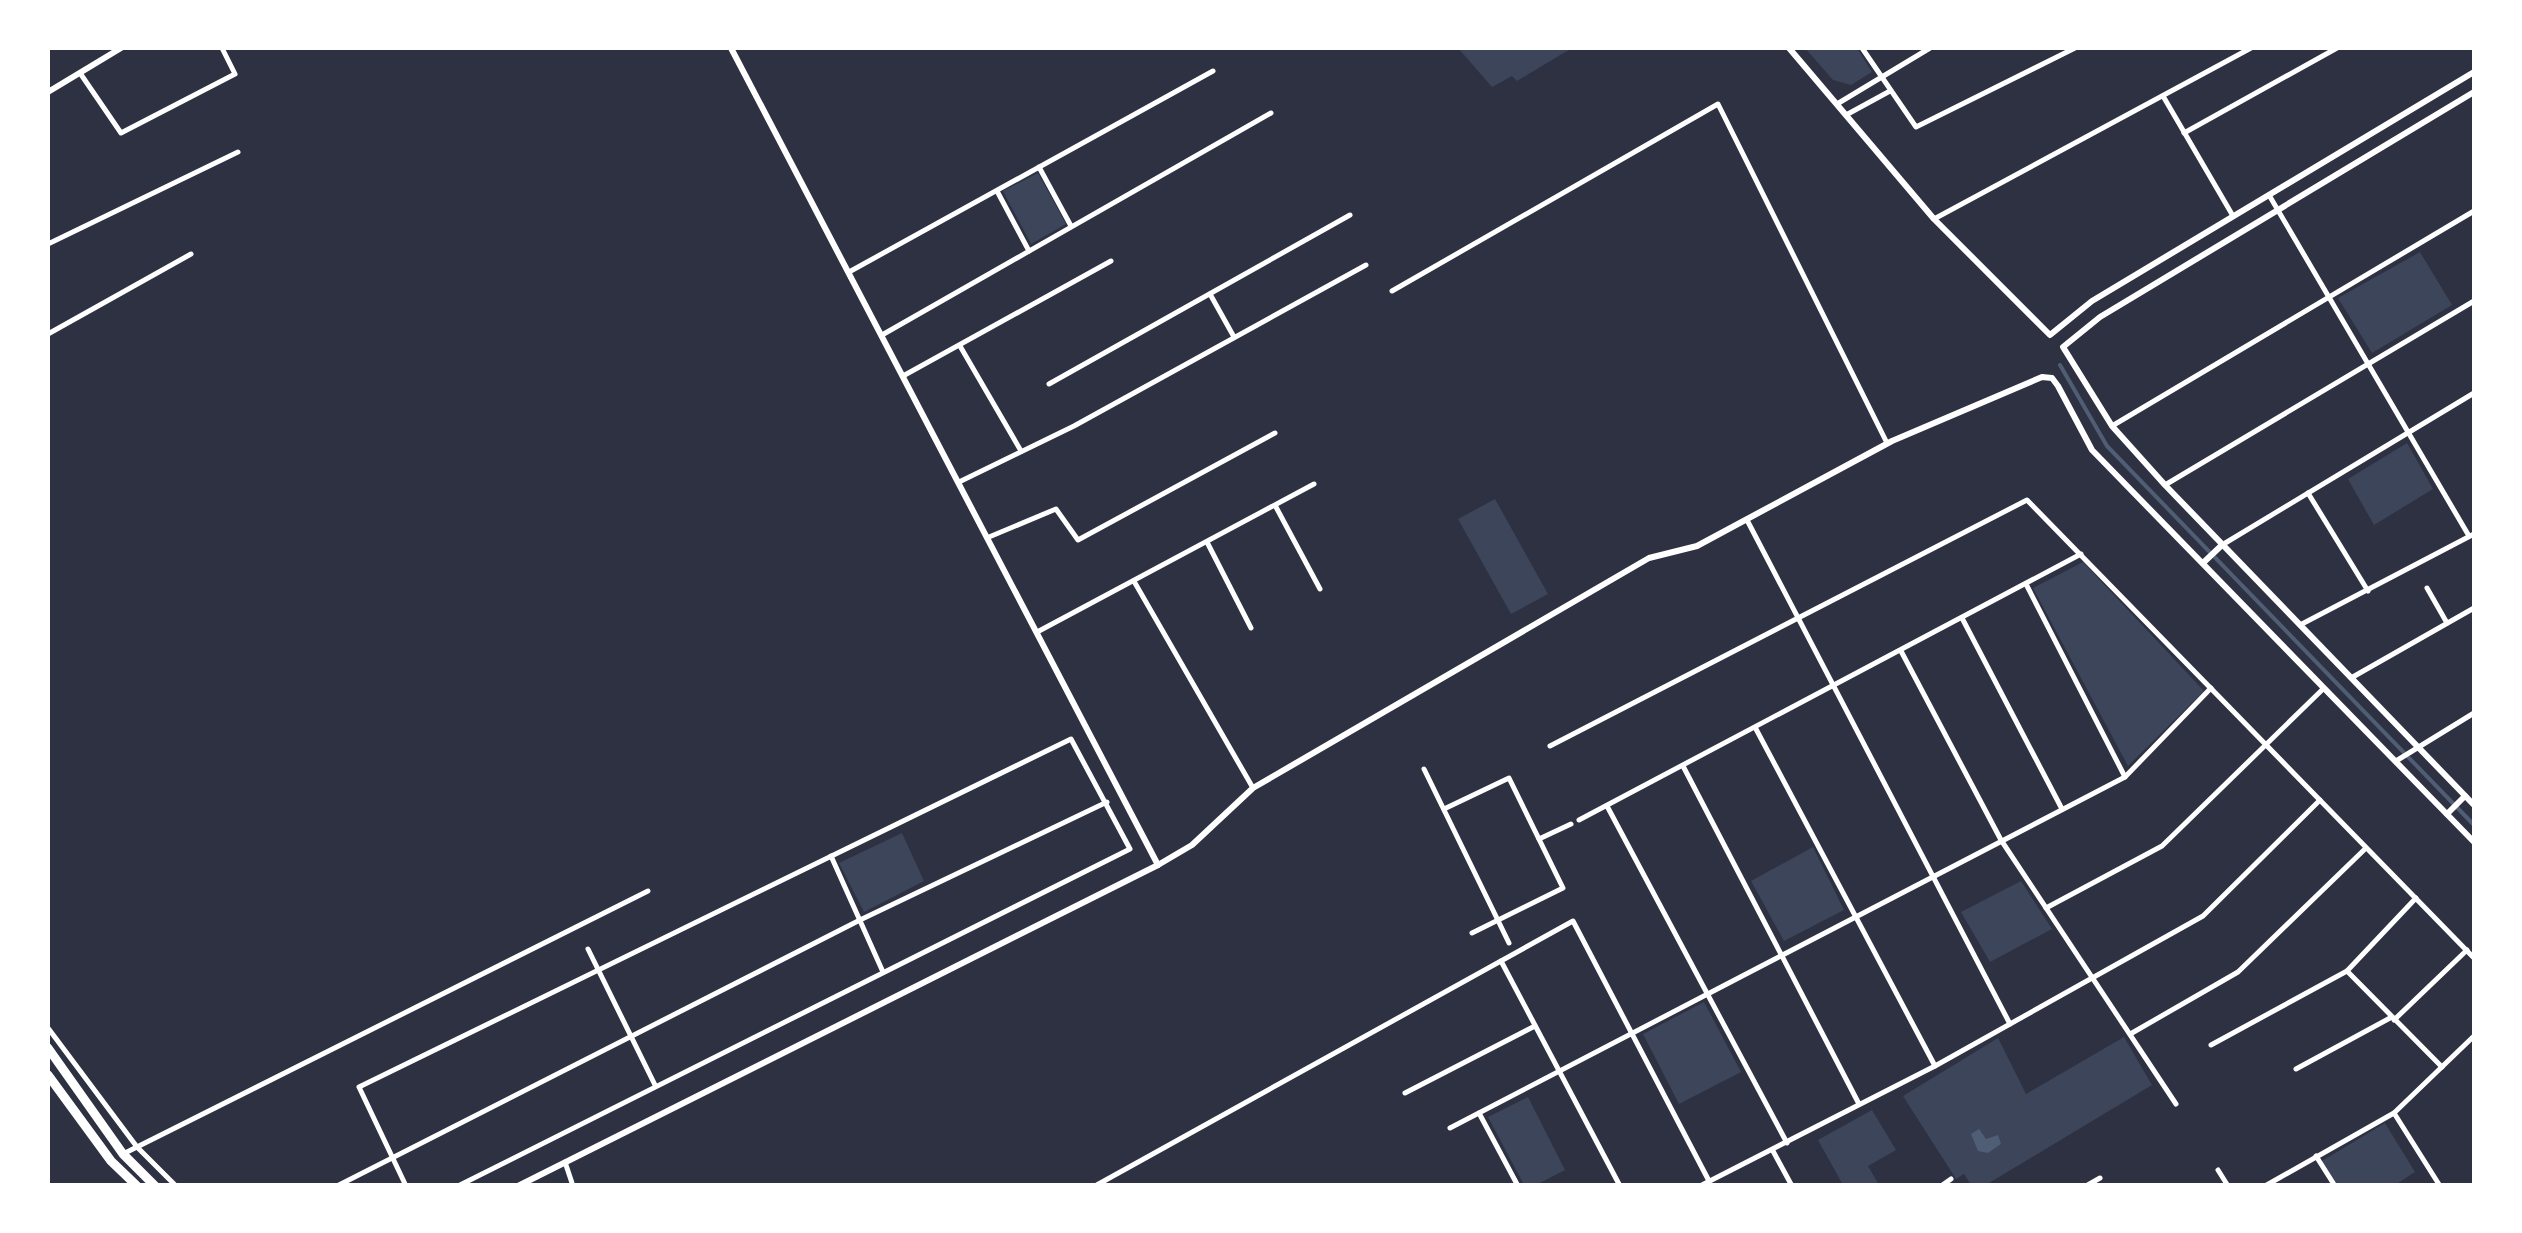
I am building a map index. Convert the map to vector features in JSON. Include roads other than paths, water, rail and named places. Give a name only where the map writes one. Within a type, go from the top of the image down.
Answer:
[{"type":"highway","points":[[48,1048],[123,1154],[155,1186]]},
{"type":"highway","points":[[48,1075],[111,1161],[136,1186]]},
{"type":"street","points":[[48,92],[121,48]]},
{"type":"street","points":[[80,73],[121,132],[235,74],[222,48]]},
{"type":"street","points":[[730,48],[1039,631],[1158,865]]},
{"type":"street","points":[[1790,48],[1934,219],[2063,347],[2112,426],[2220,546],[2474,805]]},
{"type":"street","points":[[1862,48],[1910,122],[1922,126],[2074,48]]},
{"type":"street","points":[[1837,104],[1930,48]]},
{"type":"street","points":[[2048,48],[2055,58]]},
{"type":"street","points":[[1934,219],[2251,48]]},
{"type":"street","points":[[2184,133],[2337,48]]},
{"type":"street","points":[[848,272],[1212,72]]},
{"type":"street","points":[[2050,335],[2092,301],[2474,73]]},
{"type":"street","points":[[1846,115],[1890,91]]},
{"type":"street","points":[[2063,347],[2100,317],[2474,92]]},
{"type":"street","points":[[2162,96],[2233,216]]},
{"type":"street","points":[[1392,291],[1718,104],[1888,444]]},
{"type":"street","points":[[882,335],[1271,113]]},
{"type":"street","points":[[48,244],[238,152]]},
{"type":"street","points":[[1039,167],[1072,227]]},
{"type":"street","points":[[997,190],[1030,251]]},
{"type":"street","points":[[2269,195],[2472,535],[2300,625]]},
{"type":"street","points":[[2112,426],[2474,211]]},
{"type":"street","points":[[1049,384],[1350,215]]},
{"type":"street","points":[[48,334],[191,254]]},
{"type":"street","points":[[903,376],[1110,261]]},
{"type":"street","points":[[959,482],[1366,264]]},
{"type":"street","points":[[1210,294],[1234,338]]},
{"type":"street","points":[[2165,485],[2474,301]]},
{"type":"street","points":[[960,346],[1021,451]]},
{"type":"street","points":[[518,1186],[1158,865],[1192,845],[1253,788],[1650,558],[1697,546],[1888,444],[2042,377],[2052,378],[2092,450],[2206,560],[2474,842]]},
{"type":"street","points":[[2206,560],[2220,546],[2474,393]]},
{"type":"street","points":[[989,538],[1056,508],[1078,540],[1275,433]]},
{"type":"street","points":[[1039,631],[1136,583],[1314,484]]},
{"type":"street","points":[[2308,492],[2368,591]]},
{"type":"street","points":[[1550,746],[2025,500],[2474,958]]},
{"type":"street","points":[[1276,507],[1320,589]]},
{"type":"street","points":[[1747,520],[2010,1024]]},
{"type":"street","points":[[1208,544],[1251,628]]},
{"type":"street","points":[[1579,820],[2081,554]]},
{"type":"street","points":[[1136,583],[1253,788]]},
{"type":"street","points":[[2026,584],[2124,777]]},
{"type":"street","points":[[2427,588],[2447,622]]},
{"type":"street","points":[[2351,678],[2474,608]]},
{"type":"street","points":[[1962,618],[2062,809]]},
{"type":"street","points":[[1901,651],[2001,840],[2176,1104]]},
{"type":"street","points":[[1450,1128],[1854,914],[2124,777],[2210,688]]},
{"type":"street","points":[[2046,908],[2162,846],[2324,688]]},
{"type":"street","points":[[2398,760],[2474,713]]},
{"type":"street","points":[[1756,728],[1935,1066]]},
{"type":"street","points":[[406,1186],[359,1087],[1071,738],[1130,849],[458,1186]]},
{"type":"street","points":[[1682,766],[1860,1105]]},
{"type":"street","points":[[1424,769],[1509,943]]},
{"type":"street","points":[[1444,809],[1509,778],[1564,888],[1472,933]]},
{"type":"street","points":[[2448,812],[2464,798]]},
{"type":"street","points":[[1700,1186],[1935,1066],[2210,912],[2320,800]]},
{"type":"street","points":[[337,1186],[860,920],[1107,802]]},
{"type":"street","points":[[1607,806],[1787,1143]]},
{"type":"street","points":[[1539,839],[1571,824]]},
{"type":"street","points":[[2132,1033],[2238,972],[2366,848]]},
{"type":"street","points":[[831,856],[884,972]]},
{"type":"street","points":[[123,1154],[648,890]]},
{"type":"street","points":[[2211,1045],[2347,971],[2416,898]]},
{"type":"street","points":[[1095,1186],[1573,920],[1709,1181]]},
{"type":"street","points":[[588,949],[655,1085]]},
{"type":"street","points":[[2296,1070],[2392,1019],[2466,950]]},
{"type":"street","points":[[1502,961],[1620,1186]]},
{"type":"street","points":[[2347,971],[2442,1067]]},
{"type":"street","points":[[1405,1094],[1535,1026]]},
{"type":"street","points":[[48,1028],[137,1148],[176,1186]]},
{"type":"street","points":[[2265,1186],[2394,1112],[2474,1036]]},
{"type":"street","points":[[2394,1112],[2440,1186]]},
{"type":"street","points":[[1480,1113],[1518,1186]]},
{"type":"street","points":[[1772,1151],[1792,1186]]},
{"type":"street","points":[[2316,1156],[2334,1186]]},
{"type":"street","points":[[565,1162],[573,1186]]},
{"type":"street","points":[[2218,1170],[2228,1186]]},
{"type":"street","points":[[2086,1186],[2100,1178]]},
{"type":"street","points":[[1941,1186],[1951,1179]]},
{"type":"waterway","points":[[2060,365],[2107,446],[2474,825]]}]
